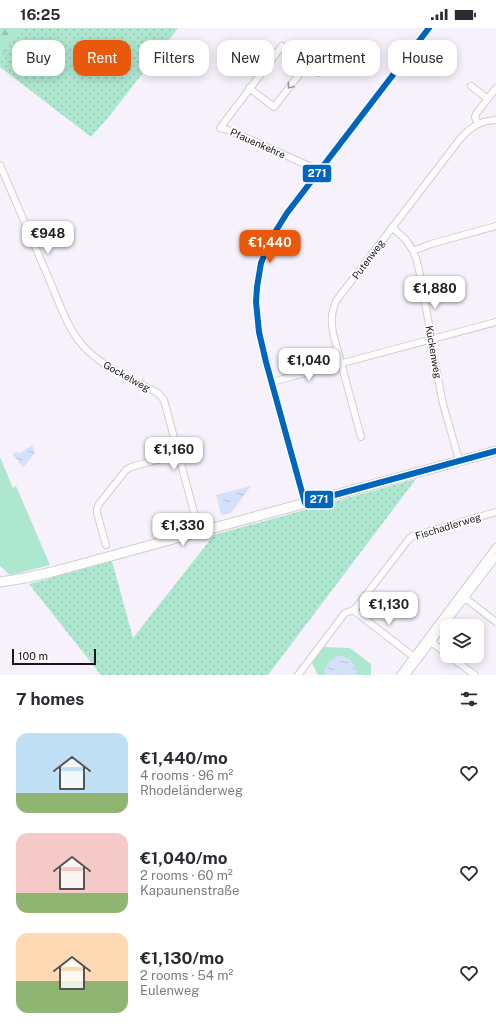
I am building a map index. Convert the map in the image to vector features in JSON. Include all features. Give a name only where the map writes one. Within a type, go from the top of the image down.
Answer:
[{"type":"street","points":[[305,503],[259,332],[256,296],[259,272],[268,245],[279,224],[318,171],[429,28]]},
{"type":"street","name":"Pfauenkehre","points":[[282,46],[220,128],[228,130],[318,171]]},
{"type":"street","points":[[249,88],[274,106],[298,76]]},
{"type":"street","points":[[471,86],[488,99]]},
{"type":"street","points":[[478,124],[475,116],[476,114],[496,88]]},
{"type":"street","name":"Putenweg","points":[[361,438],[333,333],[331,320],[332,310],[336,301],[460,138],[478,124],[489,120],[496,120]]},
{"type":"street","name":"Gockelweg","points":[[0,165],[74,334],[85,348],[106,366],[158,393],[166,405],[199,531]]},
{"type":"street","points":[[413,251],[431,244],[496,226]]},
{"type":"street","name":"Kückenweg","points":[[392,227],[406,240],[413,251],[419,270],[430,330],[430,340],[443,404],[460,460]]},
{"type":"street","points":[[272,382],[496,322]]},
{"type":"street","points":[[0,582],[12,581],[56,571],[496,451]]},
{"type":"street","points":[[106,546],[97,513],[99,504],[126,470],[131,467],[179,454]]},
{"type":"street","name":"Fischadlerweg","points":[[298,675],[345,613],[353,610],[409,539],[413,536],[496,512]]},
{"type":"street","points":[[400,675],[496,547]]},
{"type":"street","points":[[406,675],[496,557]]},
{"type":"street","points":[[465,598],[496,622]]},
{"type":"street","points":[[353,610],[414,657]]},
{"type":"street","points":[[431,642],[440,649]]},
{"type":"street","points":[[459,663],[475,675]]},
{"type":"green space","points":[[0,28],[25,28],[15,40],[12,40],[12,43],[0,57]]},
{"type":"green space","points":[[25,28],[178,28],[169,40],[139,40],[139,76],[141,76],[91,137],[0,67],[0,57],[12,43],[12,76],[65,76],[65,40],[15,40]]},
{"type":"green space","points":[[0,457],[13,488],[16,486],[50,565],[10,575],[0,566]]},
{"type":"green space","points":[[416,479],[268,675],[101,675],[29,584],[112,561],[133,638],[214,535]]},
{"type":"green space","points":[[324,647],[350,648],[371,664],[371,675],[318,675],[312,663]]},
{"type":"water","points":[[32,445],[35,452],[25,466],[22,467],[13,456],[13,453],[17,452],[19,454]]},
{"type":"water","points":[[251,486],[231,513],[221,515],[216,495]]},
{"type":"water","points":[[338,656],[345,657],[351,661],[355,667],[357,675],[325,675],[326,666]]},
{"type":"transit line","name":"271","points":[[429,28],[287,213],[272,237],[261,263],[257,287],[256,302],[259,332],[305,503],[496,451]]}]
